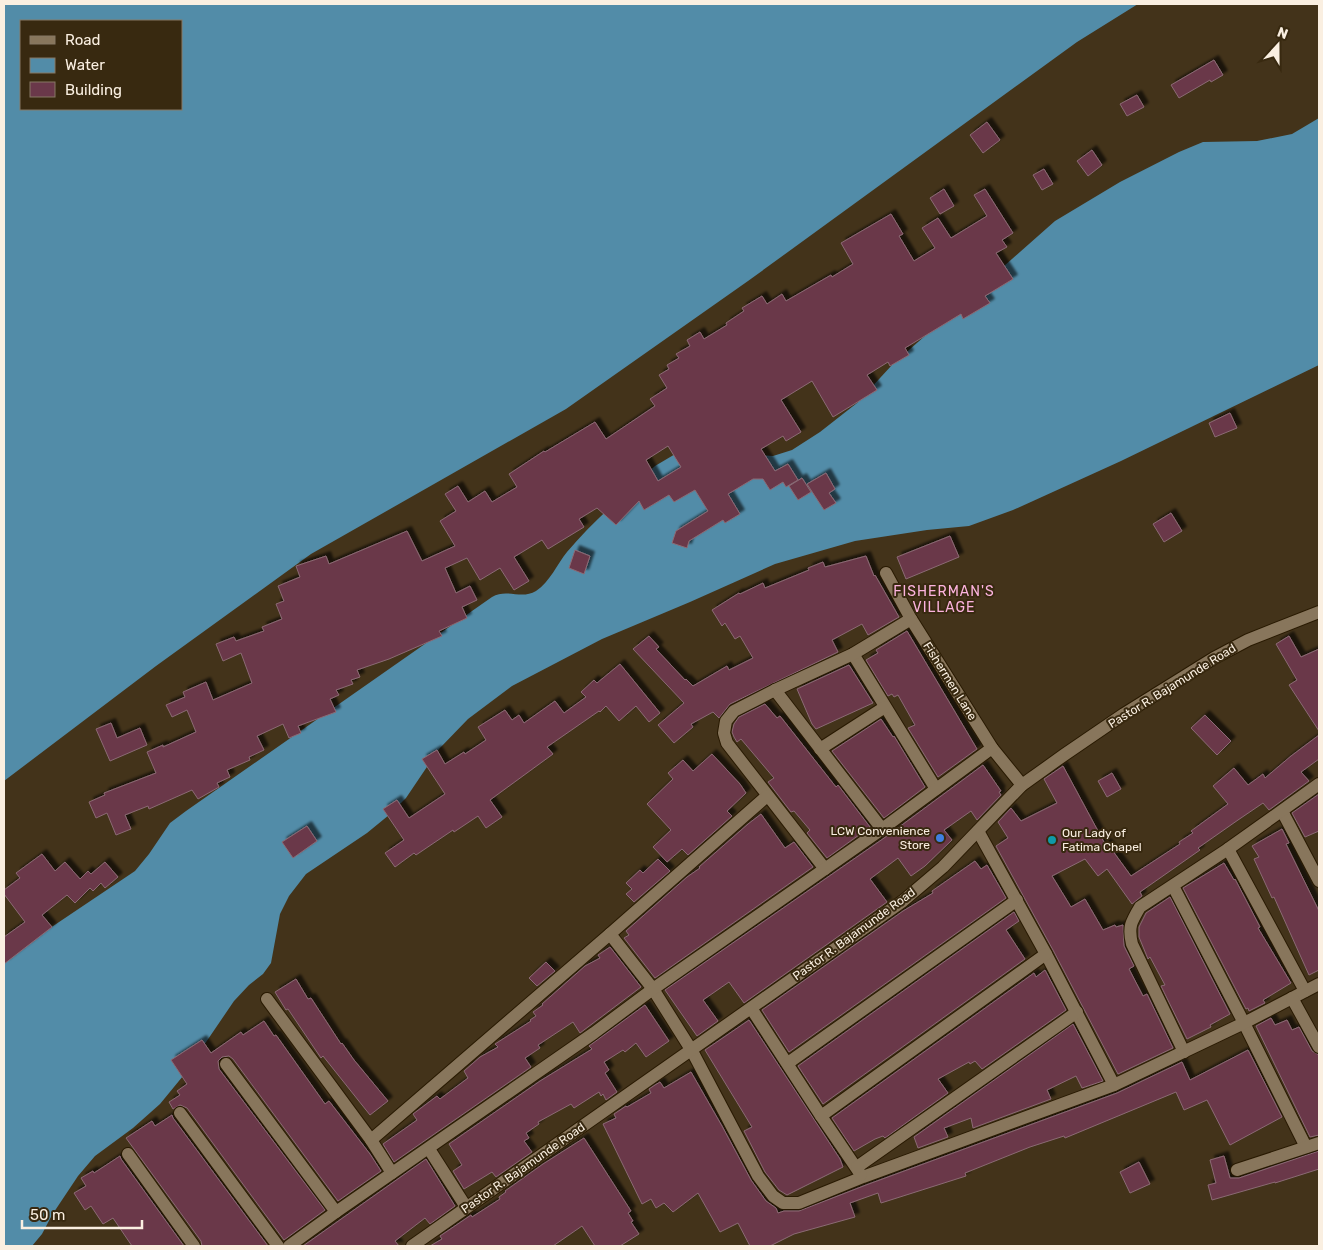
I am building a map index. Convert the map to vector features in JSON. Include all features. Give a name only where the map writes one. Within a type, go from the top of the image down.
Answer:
[{"type":"street","name":"Fishermen Lane","points":[[886,573],[911,619],[992,748],[1022,785]]},
{"type":"street","name":"Pastor R. Bajamunde Road","points":[[412,1246],[903,901],[943,867],[1022,785],[1124,714],[1214,658],[1248,640],[1319,612]]},
{"type":"street","points":[[825,869],[727,743],[724,733],[726,721],[734,711],[853,654],[911,619]]},
{"type":"street","points":[[853,654],[936,790]]},
{"type":"street","points":[[775,690],[882,828]]},
{"type":"street","points":[[820,750],[886,707]]},
{"type":"street","points":[[289,1246],[594,1033],[653,988],[825,869],[992,748]]},
{"type":"street","points":[[1184,1052],[1132,944],[1129,932],[1131,921],[1140,907],[1228,849],[1319,784]]},
{"type":"street","points":[[371,1140],[767,796]]},
{"type":"street","points":[[1282,811],[1319,881]]},
{"type":"street","points":[[978,831],[1046,954],[1114,1085]]},
{"type":"street","points":[[1228,849],[1305,991]]},
{"type":"street","points":[[1172,886],[1306,1147]]},
{"type":"street","points":[[788,1063],[1017,900]]},
{"type":"street","points":[[610,934],[653,988],[692,1051],[758,1176],[773,1196],[783,1203],[799,1203],[860,1172],[1114,1085],[1244,1023],[1319,984]]},
{"type":"street","points":[[821,1116],[1046,954]]},
{"type":"street","points":[[1292,998],[1319,1047]]},
{"type":"street","points":[[267,999],[371,1140],[392,1173]]},
{"type":"street","points":[[751,1008],[860,1172]]},
{"type":"street","points":[[860,1172],[1077,1012]]},
{"type":"street","points":[[226,1064],[336,1212]]},
{"type":"street","points":[[180,1113],[278,1246]]},
{"type":"street","points":[[1237,1170],[1319,1143]]},
{"type":"street","points":[[429,1149],[466,1207]]},
{"type":"street","points":[[128,1154],[194,1246]]},
{"type":"water","points":[[4,4],[1138,4],[1077,42],[748,281],[566,409],[311,554],[156,666],[4,781]]},
{"type":"water","points":[[1319,118],[1319,365],[1121,461],[1013,510],[969,526],[927,530],[855,541],[775,564],[602,639],[512,686],[468,719],[439,749],[406,798],[389,815],[367,833],[306,874],[289,896],[280,914],[271,963],[263,974],[234,1001],[183,1076],[160,1104],[133,1128],[95,1156],[78,1176],[52,1215],[42,1234],[32,1246],[4,1246],[4,959],[135,871],[170,823],[186,811],[492,597],[536,591],[545,583],[567,552],[588,529],[655,466],[682,450],[773,456],[792,450],[820,432],[857,403],[892,365],[1055,221],[1120,182],[1203,142],[1257,141],[1292,134]]},
{"type":"building","points":[[1214,60],[1223,75],[1211,82],[1210,80],[1179,98],[1171,85]]},
{"type":"building","points":[[1137,95],[1144,107],[1127,116],[1120,104]]},
{"type":"building","points":[[987,122],[1000,140],[983,153],[970,135]]},
{"type":"building","points":[[1092,150],[1102,165],[1088,176],[1077,161]]},
{"type":"building","points":[[1044,169],[1053,184],[1042,190],[1033,175]]},
{"type":"building","points":[[944,189],[954,206],[940,214],[930,198]]},
{"type":"building","points":[[985,189],[1013,233],[1002,240],[1007,247],[996,253],[1013,279],[985,296],[990,303],[963,319],[961,314],[905,348],[909,355],[890,366],[888,362],[867,375],[877,390],[833,417],[812,381],[781,400],[801,432],[786,441],[783,436],[761,449],[775,471],[788,464],[798,480],[786,487],[783,482],[770,490],[763,479],[753,479],[728,494],[740,514],[725,523],[723,520],[689,541],[687,548],[672,543],[676,531],[708,511],[695,490],[674,502],[669,495],[644,510],[639,501],[616,525],[597,508],[579,519],[584,527],[548,549],[542,540],[514,557],[529,581],[514,590],[500,568],[480,580],[467,558],[445,568],[456,593],[470,586],[477,600],[462,607],[467,618],[439,631],[442,636],[389,659],[357,670],[360,677],[351,680],[353,684],[336,690],[339,695],[330,699],[336,712],[298,726],[301,733],[289,738],[283,724],[257,736],[264,750],[249,757],[250,760],[227,770],[230,777],[217,783],[219,787],[198,799],[192,790],[149,809],[148,806],[125,815],[131,829],[116,835],[107,813],[96,818],[89,802],[105,795],[104,793],[156,773],[147,752],[196,732],[187,710],[172,717],[166,705],[185,697],[183,692],[206,682],[213,700],[252,683],[241,653],[223,661],[216,644],[234,637],[236,641],[264,631],[262,627],[282,619],[276,604],[284,601],[278,586],[300,577],[296,566],[326,556],[329,564],[407,531],[422,561],[455,546],[440,521],[456,511],[445,494],[458,486],[468,502],[485,491],[492,502],[517,487],[509,474],[544,451],[595,422],[606,439],[655,406],[650,399],[667,388],[659,375],[669,369],[667,365],[679,358],[676,354],[690,346],[687,340],[700,332],[704,339],[727,325],[726,323],[744,311],[742,308],[762,296],[767,304],[782,294],[786,301],[831,275],[832,277],[853,264],[841,243],[891,214],[903,234],[899,236],[914,261],[935,248],[922,228],[938,218],[951,238],[987,216],[974,195]],"holes":[[[668,446],[681,467],[658,481],[646,460]]]},
{"type":"building","points":[[1230,413],[1237,428],[1215,437],[1209,423]]},
{"type":"building","points":[[826,473],[835,489],[829,493],[836,503],[824,510],[807,484]]},
{"type":"building","points":[[802,478],[811,492],[798,500],[789,486]]},
{"type":"building","points":[[1171,513],[1182,531],[1164,542],[1153,524]]},
{"type":"building","points":[[950,536],[959,557],[906,579],[897,557]]},
{"type":"building","points":[[575,550],[590,556],[584,574],[569,568]]},
{"type":"building","points":[[866,556],[874,576],[899,617],[868,635],[862,624],[832,640],[838,652],[730,704],[719,718],[713,712],[691,724],[693,727],[674,743],[658,725],[684,703],[633,649],[649,636],[659,647],[656,649],[693,686],[727,666],[729,670],[753,658],[740,636],[735,639],[725,623],[722,626],[712,610],[739,593],[763,583],[765,588],[809,570],[808,568],[823,562],[825,567]]},
{"type":"building","points":[[907,631],[977,749],[938,777],[908,728],[915,725],[898,695],[894,697],[892,694],[888,696],[866,660],[878,653],[876,650]]},
{"type":"building","points":[[1289,636],[1301,657],[1319,649],[1319,731],[1289,685],[1297,680],[1276,644]]},
{"type":"building","points":[[620,664],[660,713],[649,722],[636,706],[619,721],[606,706],[600,712],[547,747],[553,754],[490,800],[502,817],[486,828],[478,816],[416,855],[414,853],[395,867],[385,853],[404,840],[383,809],[397,800],[409,818],[445,794],[422,759],[437,750],[445,764],[464,752],[465,754],[486,740],[478,727],[505,710],[512,720],[519,715],[524,723],[555,701],[564,713],[586,697],[581,692],[594,680],[597,683]]},
{"type":"building","points":[[849,665],[873,703],[816,729],[797,689]]},
{"type":"building","points":[[765,704],[777,718],[780,716],[836,787],[838,785],[870,827],[827,858],[807,833],[810,830],[794,811],[791,812],[768,782],[774,778],[741,739],[737,742],[734,737],[732,732],[734,724],[739,717]]},
{"type":"building","points":[[1205,715],[1231,741],[1217,755],[1191,728]]},
{"type":"building","points":[[881,719],[894,736],[925,787],[884,818],[832,751]]},
{"type":"building","points":[[111,723],[117,738],[140,728],[147,745],[110,761],[96,729]]},
{"type":"building","points":[[1319,735],[1319,759],[1301,772],[1309,781],[1269,810],[1263,803],[1238,820],[1198,848],[1200,850],[1140,892],[1142,896],[1132,904],[1107,869],[1098,876],[1085,859],[1052,876],[1071,907],[1085,899],[1103,930],[1115,925],[1116,927],[1123,925],[1124,946],[1134,966],[1129,969],[1143,996],[1147,994],[1173,1048],[1118,1074],[996,846],[1008,838],[998,822],[1011,808],[1021,821],[1057,803],[1044,779],[1063,766],[1105,844],[1107,843],[1131,876],[1180,844],[1179,842],[1193,833],[1191,831],[1228,804],[1213,786],[1234,768],[1248,785],[1263,774],[1265,778]]},
{"type":"building","points":[[712,754],[746,793],[727,811],[732,816],[688,855],[682,849],[667,862],[653,847],[671,830],[647,804],[673,779],[668,773],[683,760],[693,771]]},
{"type":"building","points":[[983,765],[1001,791],[999,792],[1001,795],[977,820],[971,811],[944,830],[952,840],[925,866],[911,876],[898,858],[870,879],[887,902],[744,1003],[729,982],[703,1000],[718,1021],[697,1036],[665,990],[887,836]]},
{"type":"building","points":[[1112,773],[1121,789],[1107,797],[1098,781]]},
{"type":"building","points":[[1319,794],[1319,831],[1305,837],[1292,813]]},
{"type":"building","points":[[761,814],[785,848],[794,842],[813,867],[655,978],[624,938],[629,935],[626,931]]},
{"type":"building","points":[[307,826],[317,841],[293,858],[282,842]]},
{"type":"building","points":[[1282,829],[1289,843],[1286,844],[1319,911],[1319,970],[1309,975],[1274,897],[1272,898],[1254,859],[1259,857],[1252,846]]},
{"type":"building","points":[[42,854],[55,871],[65,862],[80,879],[88,871],[91,874],[105,862],[118,877],[105,888],[101,883],[93,891],[90,888],[75,903],[67,895],[42,915],[52,927],[4,964],[4,937],[25,922],[4,894],[4,890],[20,878],[16,873]]},
{"type":"building","points":[[658,859],[670,871],[634,902],[626,894],[632,889],[626,883],[640,870],[643,873]]},
{"type":"building","points":[[975,861],[981,869],[987,865],[1006,898],[789,1052],[762,1010],[903,911],[933,893],[932,891]]},
{"type":"building","points":[[1224,863],[1235,879],[1260,927],[1258,928],[1291,983],[1263,1000],[1265,1003],[1249,1011],[1248,1008],[1246,1009],[1183,888]]},
{"type":"building","points":[[1170,897],[1230,1014],[1210,1025],[1211,1027],[1187,1039],[1161,986],[1165,985],[1150,957],[1148,959],[1139,937],[1139,927],[1146,913]]},
{"type":"building","points":[[1014,912],[1019,921],[1006,930],[1025,959],[823,1104],[798,1066]]},
{"type":"building","points":[[610,947],[641,987],[580,1033],[573,1022],[538,1045],[540,1048],[525,1058],[531,1067],[394,1162],[383,1144],[417,1120],[413,1114],[437,1096],[440,1099],[468,1078],[464,1071],[480,1057],[498,1047],[495,1044],[531,1021],[536,1016],[533,1012],[585,966],[600,958],[598,955]]},
{"type":"building","points":[[546,962],[555,971],[537,986],[529,978]]},
{"type":"building","points":[[1045,970],[1066,1010],[982,1069],[975,1061],[970,1064],[969,1062],[938,1079],[948,1093],[885,1138],[883,1136],[875,1139],[854,1151],[832,1118],[1034,973],[1036,977]]},
{"type":"building","points":[[296,979],[308,999],[311,998],[341,1044],[388,1101],[370,1115],[323,1056],[321,1058],[275,992]]},
{"type":"building","points":[[645,1005],[669,1041],[646,1057],[636,1043],[625,1052],[623,1050],[604,1062],[609,1070],[605,1073],[617,1092],[606,1100],[603,1094],[601,1096],[599,1092],[574,1108],[571,1104],[538,1122],[539,1124],[526,1133],[529,1138],[524,1141],[532,1152],[496,1177],[492,1172],[464,1189],[453,1171],[462,1165],[449,1144],[540,1081],[592,1049],[589,1046]]},
{"type":"building","points":[[1271,1018],[1275,1025],[1287,1020],[1292,1030],[1299,1027],[1312,1051],[1319,1055],[1319,1135],[1310,1137],[1256,1026]]},
{"type":"building","points":[[749,1020],[840,1159],[843,1167],[787,1195],[779,1190],[765,1172],[744,1131],[752,1127],[705,1050]]},
{"type":"building","points":[[264,1021],[325,1104],[329,1101],[381,1171],[338,1201],[233,1059],[229,1056],[222,1057],[218,1061],[219,1069],[325,1210],[284,1240],[187,1108],[180,1105],[173,1109],[169,1102],[180,1095],[177,1091],[187,1084],[171,1060],[202,1040],[211,1053],[241,1032],[243,1035]]},
{"type":"building","points":[[1073,1024],[1103,1081],[1082,1088],[1076,1076],[1047,1090],[1051,1099],[973,1128],[971,1118],[944,1128],[948,1137],[918,1148],[914,1137]]},
{"type":"building","points":[[1248,1050],[1282,1117],[1230,1145],[1207,1100],[1184,1110],[1176,1092],[1065,1138],[1064,1136],[1030,1147],[965,1173],[966,1176],[881,1203],[878,1193],[850,1203],[855,1217],[794,1234],[770,1246],[750,1246],[738,1223],[720,1232],[698,1193],[673,1212],[664,1203],[656,1208],[651,1199],[642,1204],[603,1124],[616,1118],[614,1114],[626,1106],[651,1093],[649,1089],[660,1082],[664,1088],[691,1072],[751,1180],[766,1201],[776,1208],[778,1213],[799,1211],[1117,1093],[1182,1062],[1190,1080]]},
{"type":"building","points":[[172,1115],[268,1246],[202,1246],[201,1241],[126,1138],[152,1121],[155,1126]]},
{"type":"building","points":[[584,1138],[631,1211],[628,1213],[633,1221],[631,1222],[639,1234],[620,1246],[595,1246],[582,1226],[553,1246],[430,1246],[442,1239],[440,1236],[471,1215],[472,1217],[500,1199],[499,1197],[505,1191]]},
{"type":"building","points":[[1319,1151],[1319,1169],[1212,1200],[1208,1185],[1216,1183],[1210,1160],[1224,1156],[1230,1178],[1239,1178]]},
{"type":"building","points":[[120,1156],[184,1246],[132,1246],[113,1218],[103,1224],[91,1206],[85,1210],[74,1193],[86,1186],[81,1178],[93,1171],[94,1173]]},
{"type":"building","points":[[426,1159],[455,1206],[430,1224],[425,1218],[395,1241],[399,1246],[303,1246]]},
{"type":"building","points":[[1139,1162],[1150,1184],[1130,1193],[1120,1172]]},
{"type":"place","name":"LCW Convenience Store","points":[[940,838]]},
{"type":"place","name":"Our Lady of Fatima Chapel","points":[[1052,840]]},
{"type":"district","name":"FISHERMAN'S VILLAGE","points":[[944,600]]}]
